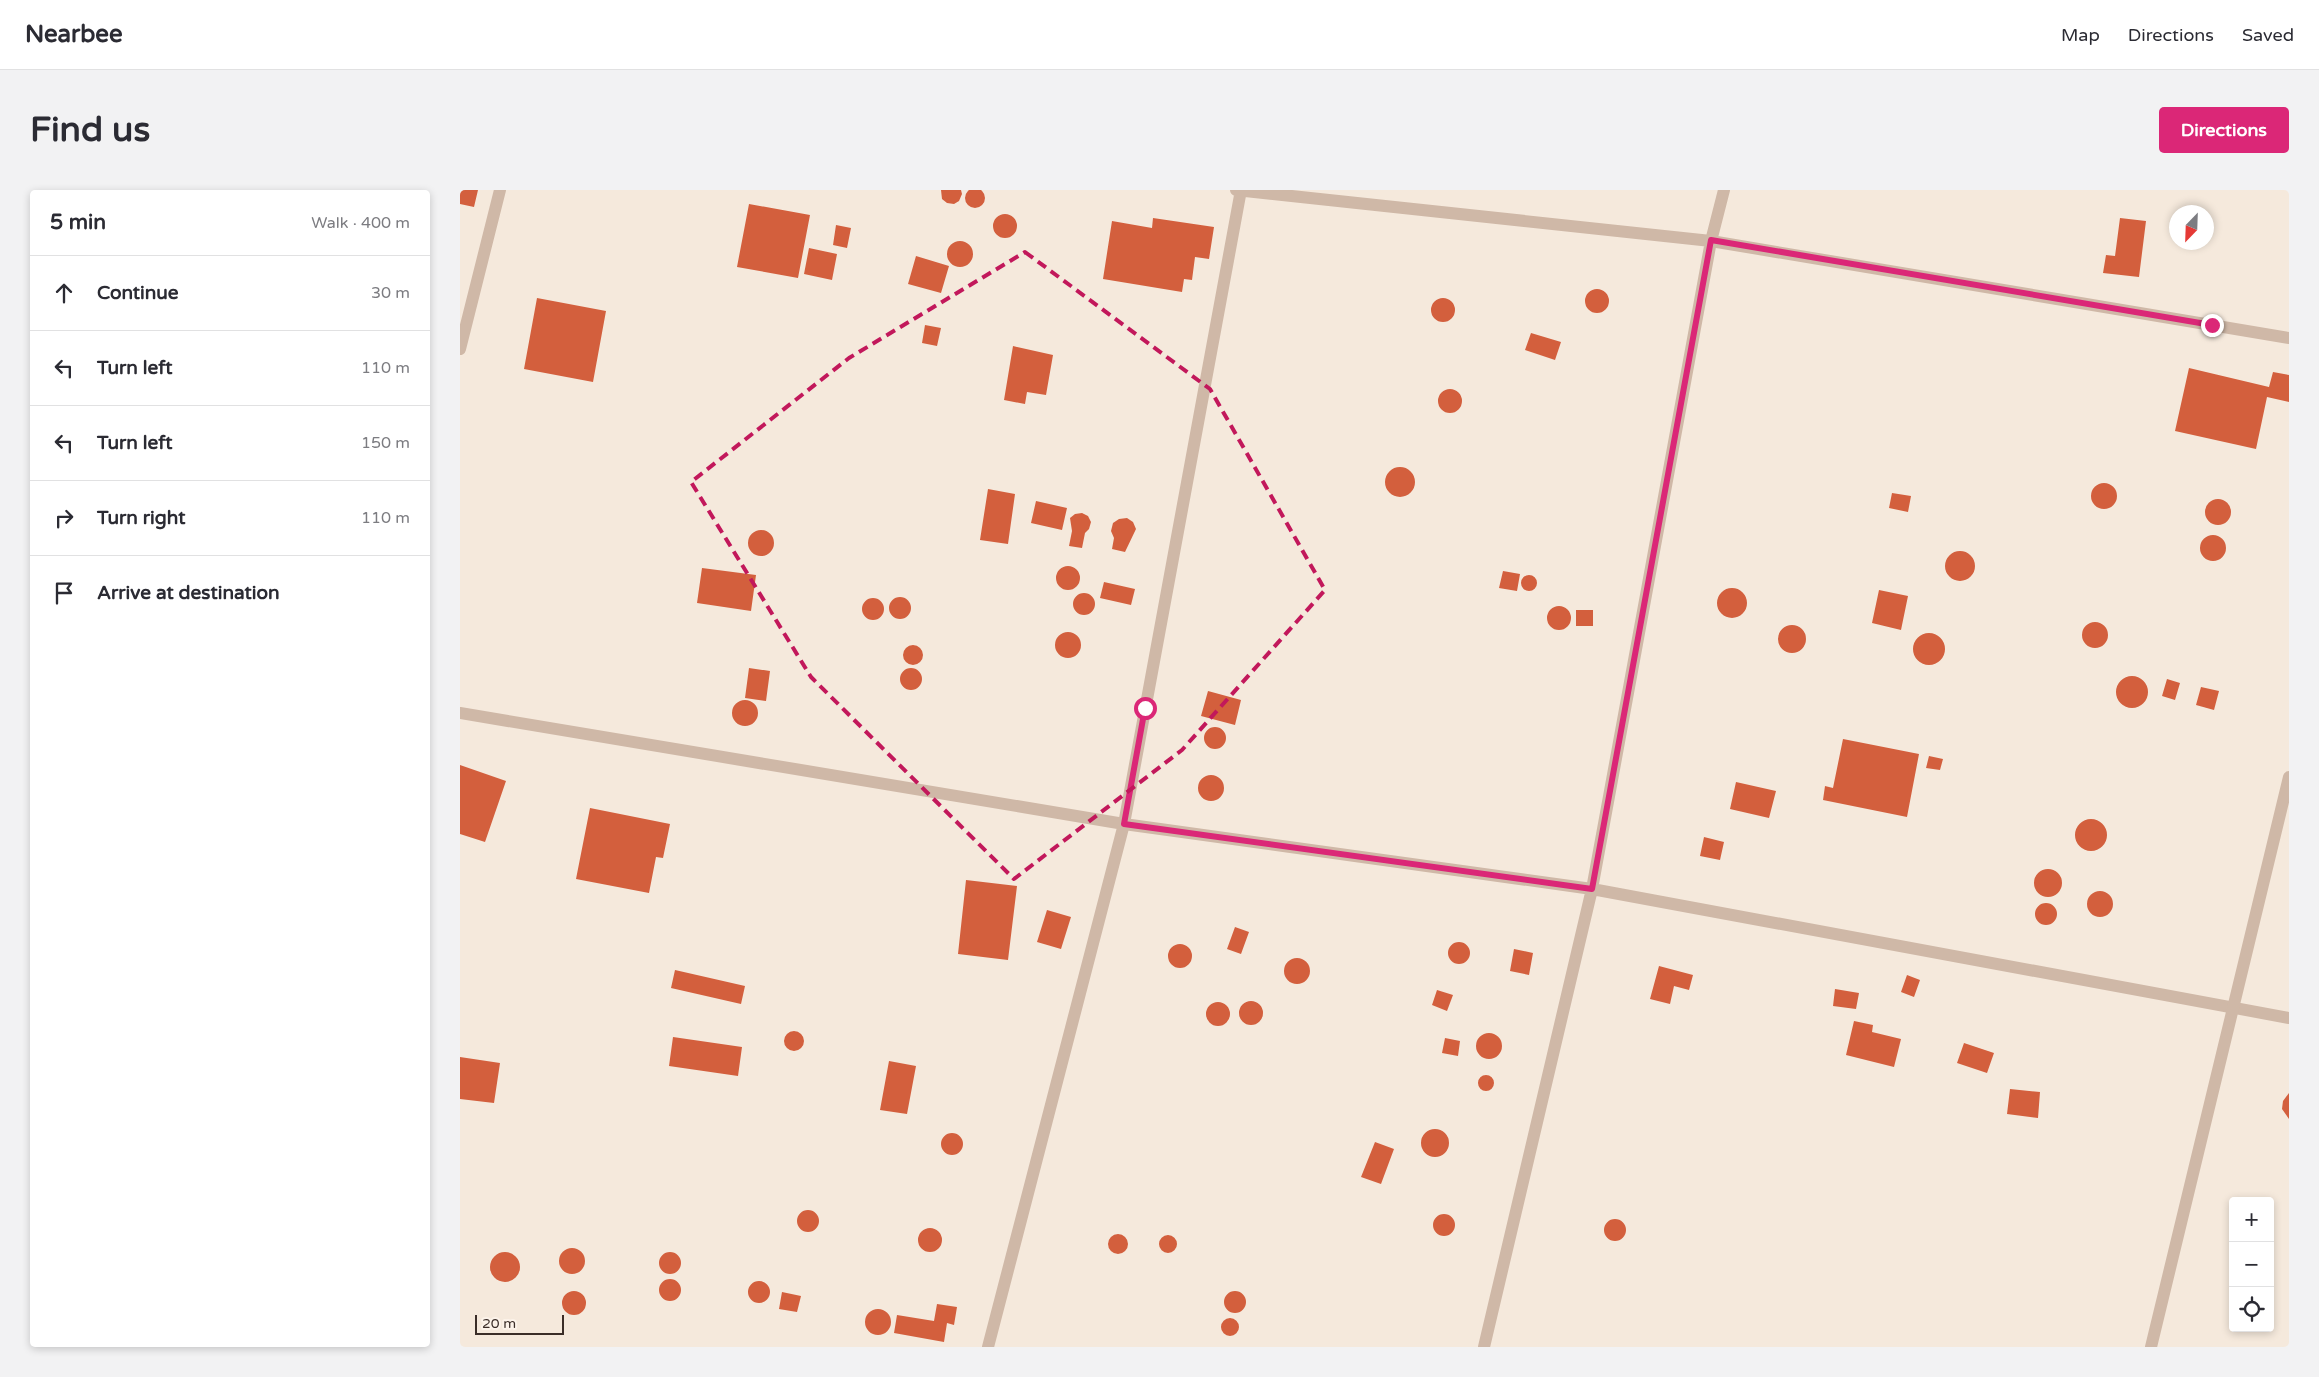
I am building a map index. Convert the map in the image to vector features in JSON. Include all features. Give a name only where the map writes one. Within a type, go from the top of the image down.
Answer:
[{"type":"street","points":[[460,349],[500,190]]},
{"type":"street","points":[[988,1347],[1124,824],[1240,190],[1711,240],[2289,338]]},
{"type":"street","points":[[1484,1347],[1592,889],[1711,240],[1724,190]]},
{"type":"street","points":[[460,713],[1124,824],[1592,889],[2289,1018]]},
{"type":"street","points":[[2151,1347],[2289,777]]},
{"type":"highlighted area","points":[[1025,252],[1210,389],[1325,590],[1182,750],[1014,879],[811,677],[691,482],[849,358]]},
{"type":"building","points":[[975,188],[982,191],[985,198],[982,205],[975,208],[968,205],[965,198],[968,191]]},
{"type":"building","points":[[460,190],[478,190],[474,207],[460,204]]},
{"type":"building","points":[[941,190],[961,190],[962,194],[959,201],[954,204],[947,203],[942,199]]},
{"type":"building","points":[[749,204],[810,215],[798,278],[737,267]]},
{"type":"building","points":[[1005,214],[1013,218],[1017,226],[1013,234],[1005,238],[997,234],[993,226],[997,218]]},
{"type":"building","points":[[1153,218],[1214,227],[1209,259],[1195,257],[1192,280],[1184,279],[1182,292],[1103,279],[1112,221],[1152,228]]},
{"type":"building","points":[[2120,218],[2146,221],[2139,277],[2103,273],[2106,255],[2115,256]]},
{"type":"building","points":[[836,225],[851,228],[847,248],[833,245]]},
{"type":"building","points":[[960,241],[969,245],[973,254],[969,263],[960,267],[951,263],[947,254],[951,245]]},
{"type":"building","points":[[809,248],[837,254],[832,280],[804,274]]},
{"type":"building","points":[[916,256],[949,266],[941,293],[908,284]]},
{"type":"building","points":[[1597,289],[1606,292],[1609,301],[1606,310],[1597,313],[1588,310],[1585,301],[1588,292]]},
{"type":"building","points":[[537,298],[606,311],[593,382],[524,369]]},
{"type":"building","points":[[1443,298],[1452,301],[1455,310],[1452,319],[1443,322],[1434,319],[1431,310],[1434,301]]},
{"type":"building","points":[[925,325],[941,328],[937,346],[922,343]]},
{"type":"building","points":[[1531,333],[1561,342],[1555,360],[1525,350]]},
{"type":"building","points":[[1013,346],[1053,355],[1046,395],[1027,392],[1025,404],[1004,400]]},
{"type":"building","points":[[2189,368],[2269,387],[2273,372],[2289,375],[2289,402],[2267,397],[2256,449],[2175,431]]},
{"type":"building","points":[[1450,389],[1459,392],[1462,401],[1459,410],[1450,413],[1441,410],[1438,401],[1441,392]]},
{"type":"building","points":[[1400,467],[1411,471],[1415,482],[1411,493],[1400,497],[1389,493],[1385,482],[1389,471]]},
{"type":"building","points":[[2104,483],[2113,487],[2117,496],[2113,505],[2104,509],[2095,505],[2091,496],[2095,487]]},
{"type":"building","points":[[988,489],[1015,494],[1008,544],[980,540]]},
{"type":"building","points":[[1892,493],[1911,496],[1908,512],[1889,508]]},
{"type":"building","points":[[2218,499],[2227,503],[2231,512],[2227,521],[2218,525],[2209,521],[2205,512],[2209,503]]},
{"type":"building","points":[[1036,501],[1067,508],[1062,530],[1031,523]]},
{"type":"building","points":[[1082,513],[1088,516],[1091,522],[1089,529],[1085,533],[1082,548],[1069,546],[1072,531],[1070,518],[1075,514]]},
{"type":"building","points":[[1127,518],[1133,522],[1136,529],[1125,552],[1112,549],[1114,538],[1111,531],[1113,523],[1119,519]]},
{"type":"building","points":[[761,530],[770,534],[774,543],[770,552],[761,556],[752,552],[748,543],[752,534]]},
{"type":"building","points":[[2213,535],[2222,539],[2226,548],[2222,557],[2213,561],[2204,557],[2200,548],[2204,539]]},
{"type":"building","points":[[1960,551],[1966,552],[1974,560],[1974,572],[1966,580],[1960,581],[1954,580],[1946,572],[1945,566],[1946,560],[1954,552]]},
{"type":"building","points":[[1068,566],[1077,569],[1080,578],[1077,587],[1068,590],[1059,587],[1056,578],[1059,569]]},
{"type":"building","points":[[702,568],[756,575],[751,611],[697,603]]},
{"type":"building","points":[[1503,571],[1520,574],[1517,591],[1499,588]]},
{"type":"building","points":[[1526,575],[1532,575],[1537,580],[1535,589],[1526,591],[1521,586],[1521,580]]},
{"type":"building","points":[[1104,582],[1135,589],[1131,605],[1100,598]]},
{"type":"building","points":[[1732,588],[1738,589],[1746,597],[1746,609],[1738,617],[1732,618],[1726,617],[1718,609],[1717,603],[1718,597],[1726,589]]},
{"type":"building","points":[[1879,590],[1908,596],[1901,630],[1872,623]]},
{"type":"building","points":[[1080,593],[1088,593],[1095,600],[1095,608],[1088,615],[1080,615],[1073,608],[1073,600]]},
{"type":"building","points":[[900,597],[908,600],[911,608],[908,616],[900,619],[892,616],[889,608],[892,600]]},
{"type":"building","points":[[869,598],[877,598],[884,605],[884,613],[877,620],[869,620],[862,613],[862,605]]},
{"type":"building","points":[[1559,606],[1568,609],[1571,618],[1568,627],[1559,630],[1550,627],[1547,618],[1550,609]]},
{"type":"building","points":[[1576,610],[1593,610],[1593,626],[1576,626]]},
{"type":"building","points":[[2095,622],[2104,626],[2108,635],[2104,644],[2095,648],[2086,644],[2082,635],[2086,626]]},
{"type":"building","points":[[1792,625],[1802,629],[1806,639],[1802,649],[1792,653],[1782,649],[1778,639],[1782,629]]},
{"type":"building","points":[[1068,632],[1077,636],[1081,645],[1077,654],[1068,658],[1059,654],[1055,645],[1059,636]]},
{"type":"building","points":[[1929,633],[1935,634],[1940,638],[1944,643],[1944,655],[1940,660],[1935,664],[1929,665],[1923,664],[1918,660],[1914,655],[1913,649],[1914,643],[1918,638],[1923,634]]},
{"type":"building","points":[[909,645],[917,645],[923,651],[923,659],[917,665],[909,665],[903,659],[903,651]]},
{"type":"building","points":[[749,668],[770,671],[766,701],[745,698]]},
{"type":"building","points":[[907,668],[915,668],[922,675],[922,683],[915,690],[907,690],[900,683],[900,675]]},
{"type":"building","points":[[2132,676],[2138,677],[2143,681],[2147,686],[2147,698],[2143,703],[2138,707],[2132,708],[2126,707],[2121,703],[2117,698],[2116,692],[2117,686],[2121,681],[2126,677]]},
{"type":"building","points":[[2167,679],[2180,683],[2175,700],[2162,696]]},
{"type":"building","points":[[2201,687],[2219,691],[2214,710],[2196,705]]},
{"type":"building","points":[[1208,691],[1241,700],[1235,725],[1201,716]]},
{"type":"building","points":[[745,700],[754,704],[758,713],[754,722],[745,726],[736,722],[732,713],[736,704]]},
{"type":"building","points":[[1211,727],[1219,727],[1226,734],[1226,742],[1219,749],[1211,749],[1204,742],[1204,734]]},
{"type":"building","points":[[1843,739],[1919,754],[1907,817],[1823,800],[1825,786],[1833,788]]},
{"type":"building","points":[[1929,756],[1943,759],[1940,770],[1926,768]]},
{"type":"building","points":[[460,765],[506,781],[485,842],[460,834]]},
{"type":"building","points":[[1211,775],[1220,779],[1224,788],[1220,797],[1211,801],[1202,797],[1198,788],[1202,779]]},
{"type":"building","points":[[1736,782],[1776,791],[1769,818],[1730,809]]},
{"type":"building","points":[[590,808],[670,824],[663,858],[656,857],[649,893],[576,879]]},
{"type":"building","points":[[2091,819],[2097,820],[2102,824],[2106,829],[2106,841],[2102,846],[2097,850],[2091,851],[2085,850],[2080,846],[2076,841],[2075,835],[2076,829],[2080,824],[2085,820]]},
{"type":"building","points":[[1704,837],[1724,842],[1720,860],[1700,856]]},
{"type":"building","points":[[2048,869],[2058,873],[2062,883],[2058,893],[2048,897],[2038,893],[2034,883],[2038,873]]},
{"type":"building","points":[[966,880],[1017,886],[1008,960],[958,954]]},
{"type":"building","points":[[2100,891],[2109,895],[2113,904],[2109,913],[2100,917],[2091,913],[2087,904],[2091,895]]},
{"type":"building","points":[[2042,903],[2050,903],[2057,910],[2057,918],[2050,925],[2042,925],[2035,918],[2035,910]]},
{"type":"building","points":[[1047,910],[1071,917],[1061,949],[1037,942]]},
{"type":"building","points":[[1235,927],[1249,932],[1241,954],[1227,949]]},
{"type":"building","points":[[1455,942],[1463,942],[1470,949],[1470,957],[1463,964],[1455,964],[1448,957],[1448,949]]},
{"type":"building","points":[[1180,944],[1188,948],[1192,956],[1188,964],[1180,968],[1172,964],[1168,956],[1172,948]]},
{"type":"building","points":[[1514,949],[1533,953],[1529,975],[1510,971]]},
{"type":"building","points":[[1297,958],[1306,962],[1310,971],[1306,980],[1297,984],[1288,980],[1284,971],[1288,962]]},
{"type":"building","points":[[1659,966],[1693,975],[1689,990],[1674,986],[1670,1004],[1650,999]]},
{"type":"building","points":[[675,970],[745,986],[741,1004],[671,988]]},
{"type":"building","points":[[1907,975],[1920,980],[1914,997],[1901,992]]},
{"type":"building","points":[[1835,989],[1859,993],[1856,1009],[1833,1006]]},
{"type":"building","points":[[1437,990],[1453,995],[1447,1011],[1432,1005]]},
{"type":"building","points":[[1251,1001],[1259,1005],[1263,1013],[1259,1021],[1251,1025],[1243,1021],[1239,1013],[1243,1005]]},
{"type":"building","points":[[1218,1002],[1227,1005],[1230,1014],[1227,1023],[1218,1026],[1209,1023],[1206,1014],[1209,1005]]},
{"type":"building","points":[[1854,1021],[1873,1025],[1872,1032],[1901,1039],[1894,1067],[1846,1055]]},
{"type":"building","points":[[794,1031],[801,1034],[804,1041],[801,1048],[794,1051],[787,1048],[784,1041],[787,1034]]},
{"type":"building","points":[[1489,1033],[1498,1037],[1502,1046],[1498,1055],[1489,1059],[1480,1055],[1476,1046],[1480,1037]]},
{"type":"building","points":[[673,1037],[742,1047],[738,1076],[669,1066]]},
{"type":"building","points":[[1445,1038],[1460,1041],[1458,1056],[1442,1053]]},
{"type":"building","points":[[1964,1043],[1994,1053],[1987,1073],[1957,1063]]},
{"type":"building","points":[[460,1057],[500,1063],[494,1103],[460,1099]]},
{"type":"building","points":[[889,1061],[916,1066],[907,1114],[880,1110]]},
{"type":"building","points":[[1483,1075],[1489,1075],[1494,1080],[1492,1089],[1483,1091],[1478,1086],[1478,1080]]},
{"type":"building","points":[[2010,1089],[2040,1092],[2038,1118],[2007,1114]]},
{"type":"building","points":[[2289,1093],[2289,1119],[2282,1109],[2283,1101]]},
{"type":"building","points":[[1435,1129],[1445,1133],[1449,1143],[1445,1153],[1435,1157],[1425,1153],[1421,1143],[1425,1133]]},
{"type":"building","points":[[952,1133],[960,1136],[963,1144],[960,1152],[952,1155],[944,1152],[941,1144],[944,1136]]},
{"type":"building","points":[[1375,1142],[1394,1149],[1381,1184],[1361,1177]]},
{"type":"building","points":[[808,1210],[818,1217],[819,1221],[812,1231],[808,1232],[798,1225],[797,1221],[804,1211]]},
{"type":"building","points":[[1444,1214],[1452,1217],[1455,1225],[1452,1233],[1444,1236],[1436,1233],[1433,1225],[1436,1217]]},
{"type":"building","points":[[1611,1219],[1619,1219],[1626,1226],[1626,1234],[1619,1241],[1611,1241],[1604,1234],[1604,1226]]},
{"type":"building","points":[[930,1228],[935,1229],[941,1235],[941,1245],[935,1251],[930,1252],[925,1251],[919,1245],[918,1240],[919,1235],[925,1229]]},
{"type":"building","points":[[1118,1234],[1125,1237],[1128,1244],[1125,1251],[1118,1254],[1111,1251],[1108,1244],[1111,1237]]},
{"type":"building","points":[[1168,1235],[1174,1238],[1177,1244],[1174,1250],[1168,1253],[1162,1250],[1159,1244],[1162,1238]]},
{"type":"building","points":[[572,1248],[581,1252],[585,1261],[581,1270],[572,1274],[563,1270],[559,1261],[563,1252]]},
{"type":"building","points":[[505,1252],[516,1256],[520,1267],[516,1278],[505,1282],[494,1278],[490,1267],[494,1256]]},
{"type":"building","points":[[670,1252],[678,1255],[681,1263],[678,1271],[670,1274],[662,1271],[659,1263],[662,1255]]},
{"type":"building","points":[[670,1279],[678,1282],[681,1290],[678,1298],[670,1301],[662,1298],[659,1290],[662,1282]]},
{"type":"building","points":[[759,1281],[767,1284],[770,1292],[767,1300],[759,1303],[751,1300],[748,1292],[751,1284]]},
{"type":"building","points":[[574,1291],[583,1294],[586,1303],[583,1312],[574,1315],[565,1312],[562,1303],[565,1294]]},
{"type":"building","points":[[1235,1291],[1243,1294],[1246,1302],[1243,1310],[1235,1313],[1227,1310],[1224,1302],[1227,1294]]},
{"type":"building","points":[[782,1292],[801,1296],[797,1312],[779,1309]]},
{"type":"building","points":[[937,1304],[957,1307],[954,1325],[947,1323],[944,1342],[894,1333],[897,1315],[934,1321]]},
{"type":"building","points":[[878,1309],[887,1313],[891,1322],[887,1331],[878,1335],[869,1331],[865,1322],[869,1313]]},
{"type":"building","points":[[1230,1318],[1236,1321],[1239,1327],[1236,1333],[1230,1336],[1224,1333],[1221,1327],[1224,1321]]},
{"type":"route","points":[[1145,708],[1124,824],[1592,889],[1711,240],[2212,325]]}]
